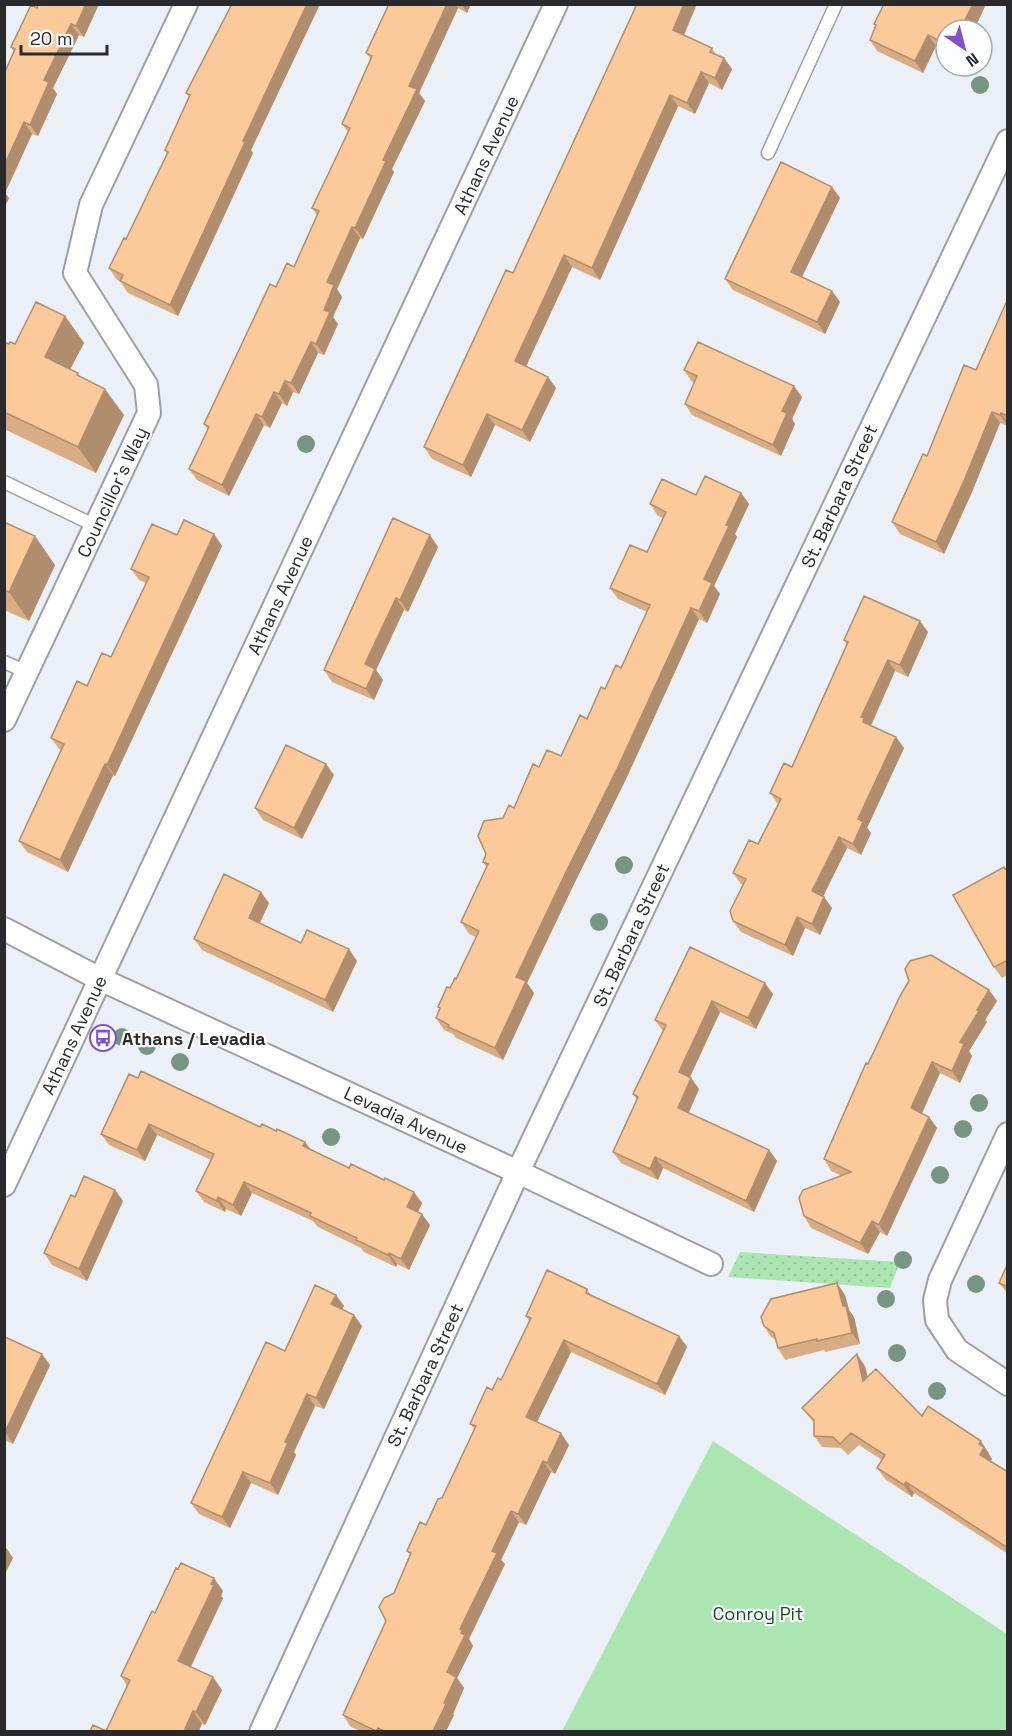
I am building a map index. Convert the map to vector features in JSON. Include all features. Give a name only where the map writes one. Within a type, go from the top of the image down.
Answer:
[{"type":"street","name":"Councillor's Way","points":[[4,720],[149,413],[146,385],[75,273],[91,205],[186,4]]},
{"type":"street","name":"Athans Avenue","points":[[4,1185],[556,4]]},
{"type":"street","name":"St. Barbara Street","points":[[261,1731],[518,1172],[1008,141]]},
{"type":"street","points":[[4,929],[100,979]]},
{"type":"street","name":"Levadia Avenue","points":[[100,979],[711,1264]]},
{"type":"street","points":[[1008,1134],[940,1280],[935,1300],[937,1320],[957,1350],[1008,1384]]},
{"type":"lane","points":[[768,153],[836,4]]},
{"type":"lane","points":[[4,482],[96,526]]},
{"type":"lane","points":[[4,662],[27,672]]},
{"type":"green space","points":[[740,1252],[900,1262],[890,1288],[728,1277]]},
{"type":"green space","name":"Conroy Pit","points":[[713,1441],[1007,1634],[1007,1731],[562,1731]]},
{"type":"building","points":[[38,4],[86,4],[76,26],[71,24],[44,80],[49,82],[30,125],[24,122],[4,166],[4,74],[15,49],[11,47],[31,5],[37,8]]},
{"type":"building","points":[[232,4],[307,4],[170,305],[120,281],[123,275],[109,268],[124,238],[126,239],[168,152],[165,150],[190,95],[186,93]]},
{"type":"building","points":[[389,4],[447,4],[409,86],[417,89],[383,160],[386,161],[327,282],[334,285],[324,310],[330,312],[316,344],[311,342],[291,383],[285,381],[279,394],[274,392],[262,417],[256,414],[222,485],[189,469],[209,427],[204,424],[270,284],[276,287],[287,263],[294,267],[319,211],[312,208],[350,128],[342,124],[372,56],[366,53]]},
{"type":"building","points":[[637,4],[684,4],[673,30],[712,48],[710,52],[724,58],[715,78],[701,72],[687,103],[670,95],[592,268],[564,255],[515,361],[548,377],[522,430],[487,414],[463,465],[424,447],[506,270],[513,273]]},
{"type":"building","points":[[884,4],[973,4],[966,18],[934,18],[934,38],[928,35],[915,61],[870,40],[876,25],[874,24]]},
{"type":"building","points":[[781,162],[832,187],[791,272],[832,291],[817,322],[725,279]]},
{"type":"building","points":[[36,302],[65,316],[45,357],[105,389],[78,447],[4,412],[4,342],[15,344]]},
{"type":"building","points":[[1006,303],[1008,304],[1008,416],[992,412],[936,542],[892,522],[923,454],[927,456],[964,365],[976,370]]},
{"type":"building","points":[[698,342],[794,386],[782,411],[787,413],[773,445],[685,404],[697,376],[684,370]]},
{"type":"building","points":[[705,476],[741,493],[726,525],[729,526],[704,579],[712,583],[699,611],[691,608],[618,767],[516,977],[526,981],[495,1048],[448,1027],[449,1025],[436,1018],[447,987],[450,988],[456,979],[479,931],[461,922],[488,864],[483,862],[486,854],[478,836],[484,821],[503,818],[509,805],[514,808],[533,764],[539,767],[547,750],[561,756],[580,715],[587,719],[601,687],[605,689],[616,665],[621,668],[650,605],[610,588],[630,545],[647,552],[666,512],[650,504],[662,479],[696,495]]},
{"type":"building","points":[[393,518],[430,535],[400,600],[396,598],[365,664],[375,669],[366,689],[324,670]]},
{"type":"building","points":[[184,520],[214,534],[107,765],[105,764],[60,860],[19,841],[64,744],[51,738],[77,681],[87,686],[102,653],[111,657],[149,577],[131,569],[152,524],[177,535]]},
{"type":"building","points":[[4,522],[35,536],[9,592],[4,590]]},
{"type":"building","points":[[864,596],[920,621],[900,665],[888,660],[861,717],[864,718],[863,722],[896,737],[858,819],[863,822],[853,844],[839,837],[812,891],[824,897],[812,924],[797,917],[785,945],[733,921],[730,911],[746,879],[733,873],[749,840],[758,844],[781,799],[770,793],[784,763],[792,767],[848,642],[844,640]]},
{"type":"building","points":[[286,745],[326,764],[294,828],[255,808]]},
{"type":"building","points":[[1004,867],[1008,868],[1008,960],[994,967],[953,895]]},
{"type":"building","points":[[224,874],[261,892],[249,918],[301,943],[307,930],[349,949],[325,1000],[194,939]]},
{"type":"building","points":[[690,947],[765,983],[748,1018],[712,1001],[679,1072],[691,1078],[678,1108],[769,1150],[746,1201],[655,1157],[650,1169],[613,1152],[638,1097],[633,1094],[666,1025],[655,1020]]},
{"type":"building","points":[[931,955],[989,990],[960,1042],[964,1044],[952,1071],[932,1062],[911,1108],[929,1117],[879,1225],[872,1221],[860,1243],[804,1216],[799,1198],[803,1190],[851,1172],[824,1159],[866,1063],[868,1064],[909,981],[905,969],[910,961]]},
{"type":"building","points":[[141,1071],[260,1127],[262,1124],[276,1131],[277,1129],[305,1142],[303,1146],[349,1168],[351,1164],[414,1192],[407,1207],[422,1214],[401,1259],[356,1240],[357,1238],[310,1216],[311,1213],[244,1182],[233,1205],[218,1197],[217,1201],[196,1191],[214,1154],[149,1124],[137,1150],[101,1134],[129,1074],[138,1078]]},
{"type":"building","points":[[84,1176],[115,1190],[79,1269],[44,1253],[71,1195],[75,1197]]},
{"type":"building","points":[[1008,1263],[1008,1287],[999,1283]]},
{"type":"building","points":[[547,1270],[587,1289],[586,1293],[679,1336],[657,1384],[564,1340],[526,1417],[561,1433],[547,1463],[543,1461],[518,1514],[511,1511],[492,1551],[497,1553],[460,1629],[465,1635],[447,1672],[456,1677],[444,1703],[446,1704],[433,1731],[384,1731],[378,1728],[376,1731],[343,1715],[386,1621],[379,1607],[384,1598],[394,1593],[411,1553],[407,1551],[420,1522],[426,1525],[438,1499],[442,1498],[476,1426],[470,1424],[487,1387],[492,1390],[498,1378],[501,1380],[531,1318],[526,1316]]},
{"type":"building","points":[[837,1283],[843,1306],[846,1306],[852,1333],[778,1348],[774,1333],[764,1326],[761,1317],[771,1299]]},
{"type":"building","points":[[315,1285],[336,1295],[331,1304],[354,1315],[316,1398],[307,1394],[285,1442],[288,1443],[270,1483],[243,1472],[222,1517],[191,1503],[266,1342],[285,1351]]},
{"type":"building","points":[[5,1337],[42,1354],[5,1432],[4,1339]]},
{"type":"building","points":[[857,1354],[863,1381],[876,1369],[922,1416],[928,1406],[981,1441],[979,1444],[984,1447],[980,1455],[1008,1472],[1008,1548],[906,1482],[904,1485],[877,1468],[885,1455],[851,1433],[840,1444],[833,1437],[814,1436],[814,1420],[802,1408]]},
{"type":"building","points":[[181,1563],[214,1578],[211,1584],[214,1585],[178,1661],[213,1677],[184,1731],[106,1731],[130,1680],[121,1676],[152,1611],[155,1613],[176,1568],[178,1569]]},
{"type":"building","points":[[93,1725],[106,1731],[90,1731]]},
{"type":"place","name":"Athans / Levadia","points":[[103,1038]]}]
